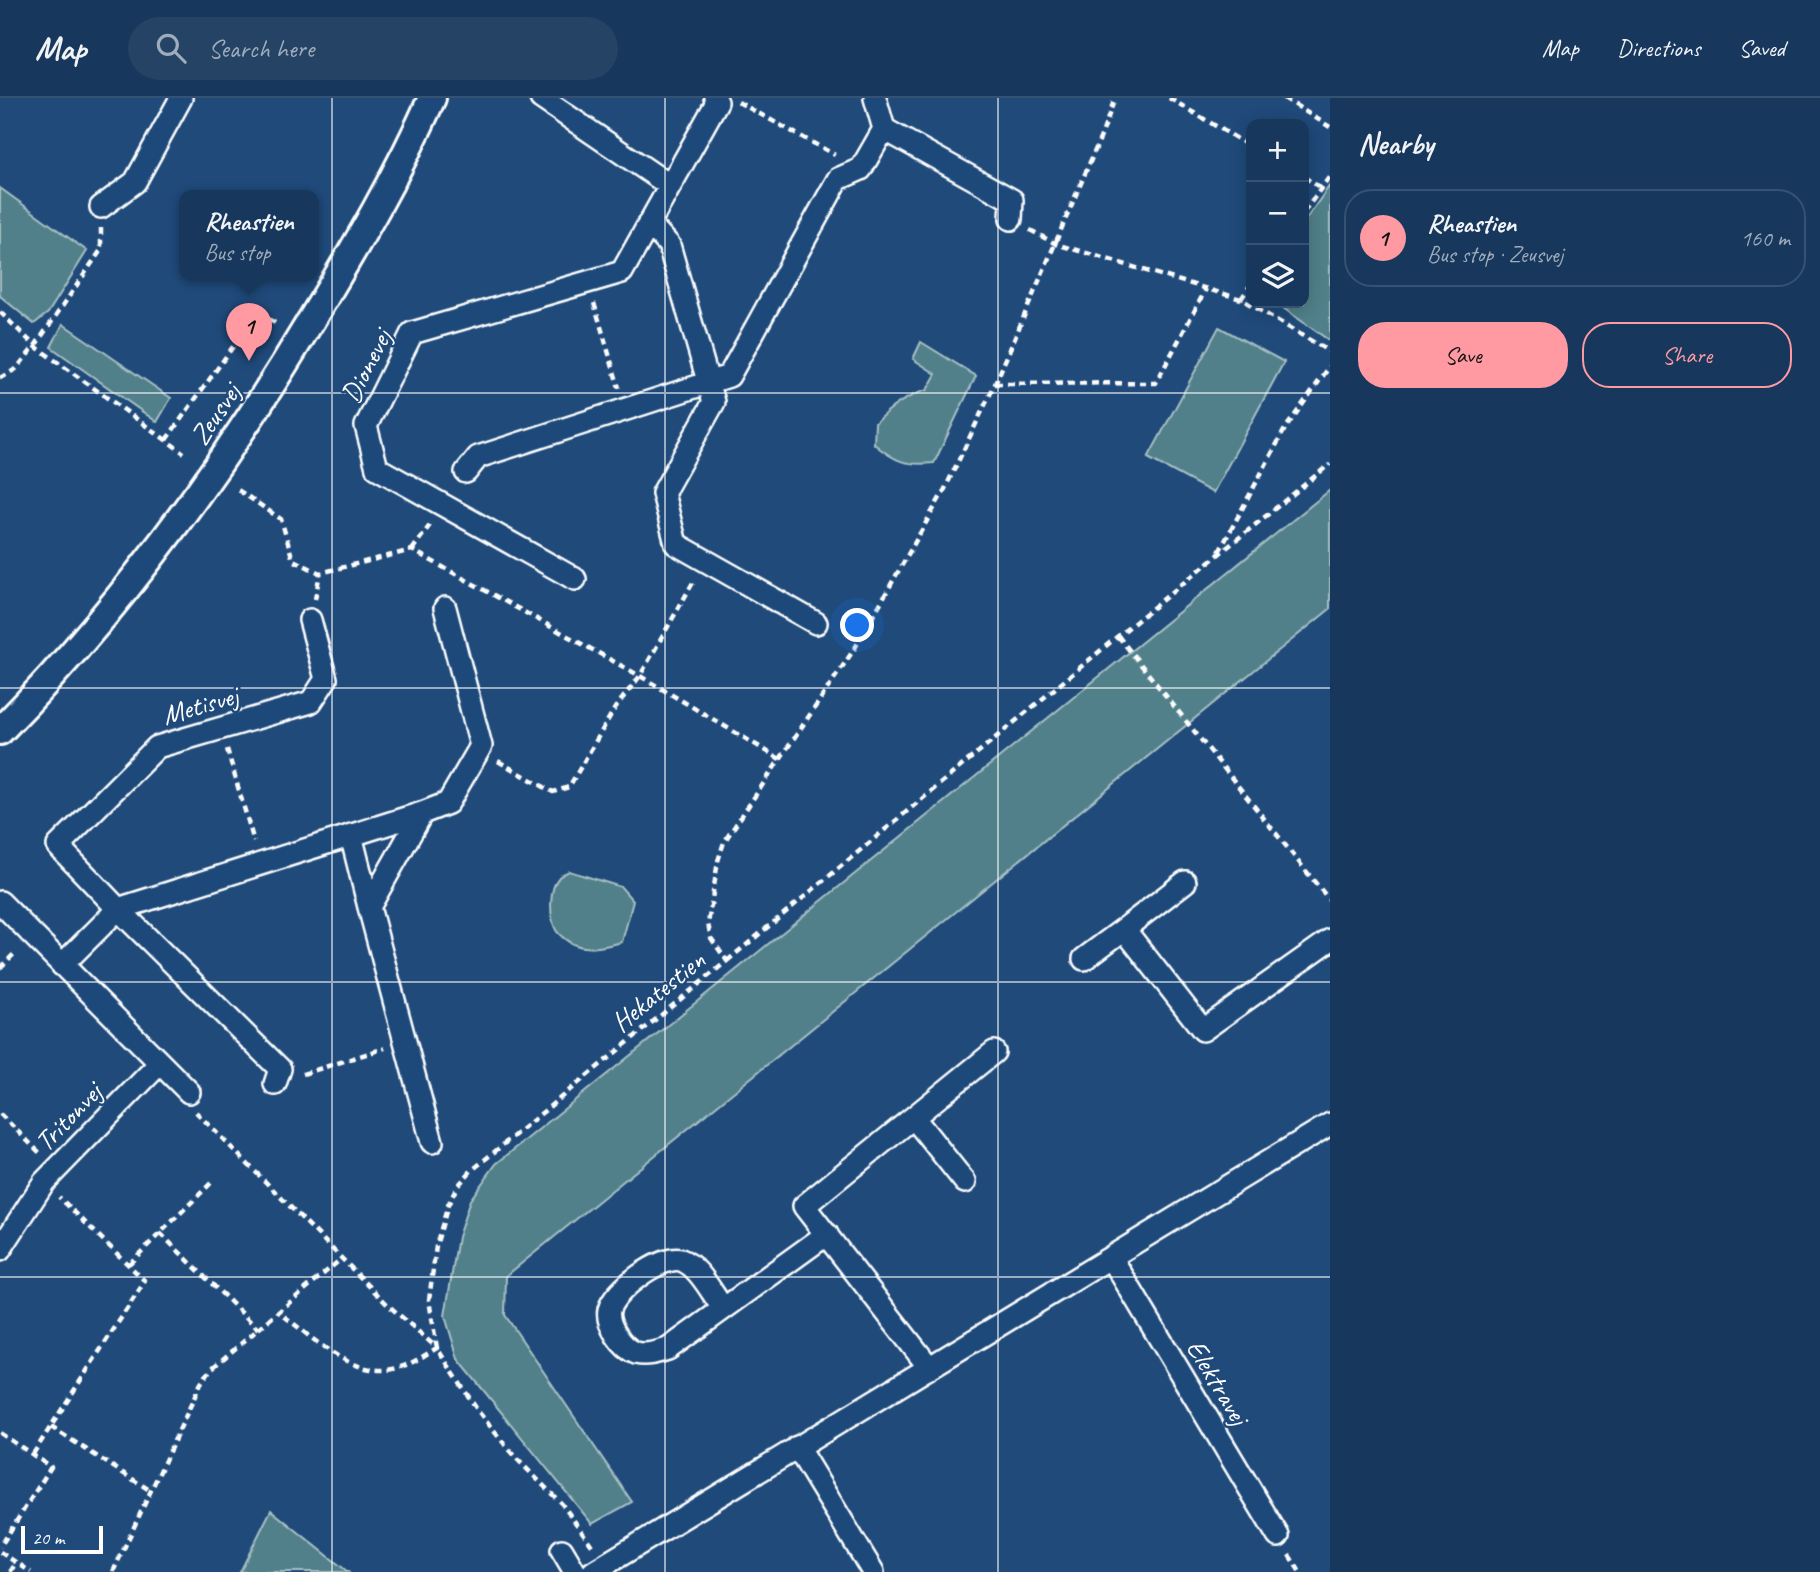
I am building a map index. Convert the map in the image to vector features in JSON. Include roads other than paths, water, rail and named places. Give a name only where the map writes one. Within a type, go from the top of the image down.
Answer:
[{"type":"street","points":[[101,206],[135,182],[181,98]]},
{"type":"street","name":"Zeusvej","points":[[0,731],[71,655],[131,583],[271,388],[363,236],[432,98]]},
{"type":"street","points":[[541,98],[669,185]]},
{"type":"street","points":[[875,98],[884,130],[1012,200],[1012,219]]},
{"type":"street","name":"Dionevej","points":[[575,579],[377,468],[366,426],[412,333],[622,272],[716,100]]},
{"type":"street","points":[[466,472],[478,457],[729,376],[838,179],[861,169],[884,130]]},
{"type":"street","points":[[649,223],[669,245],[714,402],[663,493],[676,544],[816,623]]},
{"type":"street","points":[[62,965],[118,909],[448,803],[481,746],[445,608]]},
{"type":"street","name":"Metisvej","points":[[277,1077],[58,846],[158,747],[312,702],[326,679],[310,620]]},
{"type":"street","points":[[369,907],[422,813]]},
{"type":"street","points":[[351,835],[432,1142]]},
{"type":"street","points":[[1084,959],[1185,882]]},
{"type":"street","points":[[0,902],[189,1092]]},
{"type":"street","points":[[1124,929],[1203,1030],[1327,949]]},
{"type":"street","points":[[929,1367],[804,1206],[994,1052]]},
{"type":"street","name":"Tritonvej","points":[[0,1250],[50,1175],[160,1063]]},
{"type":"street","points":[[914,1118],[965,1182]]},
{"type":"street","points":[[599,1568],[1330,1124]]},
{"type":"street","points":[[723,1308],[695,1269],[682,1261],[666,1260],[641,1275],[617,1295],[608,1311],[612,1328],[623,1343],[635,1352],[651,1354],[668,1349],[827,1234]]},
{"type":"street","name":"Elektravej","points":[[1111,1257],[1278,1536]]},
{"type":"street","points":[[797,1447],[873,1572]]},
{"type":"street","points":[[562,1550],[575,1572]]},
{"type":"place","name":"Rheastien","points":[[249,361]]}]
